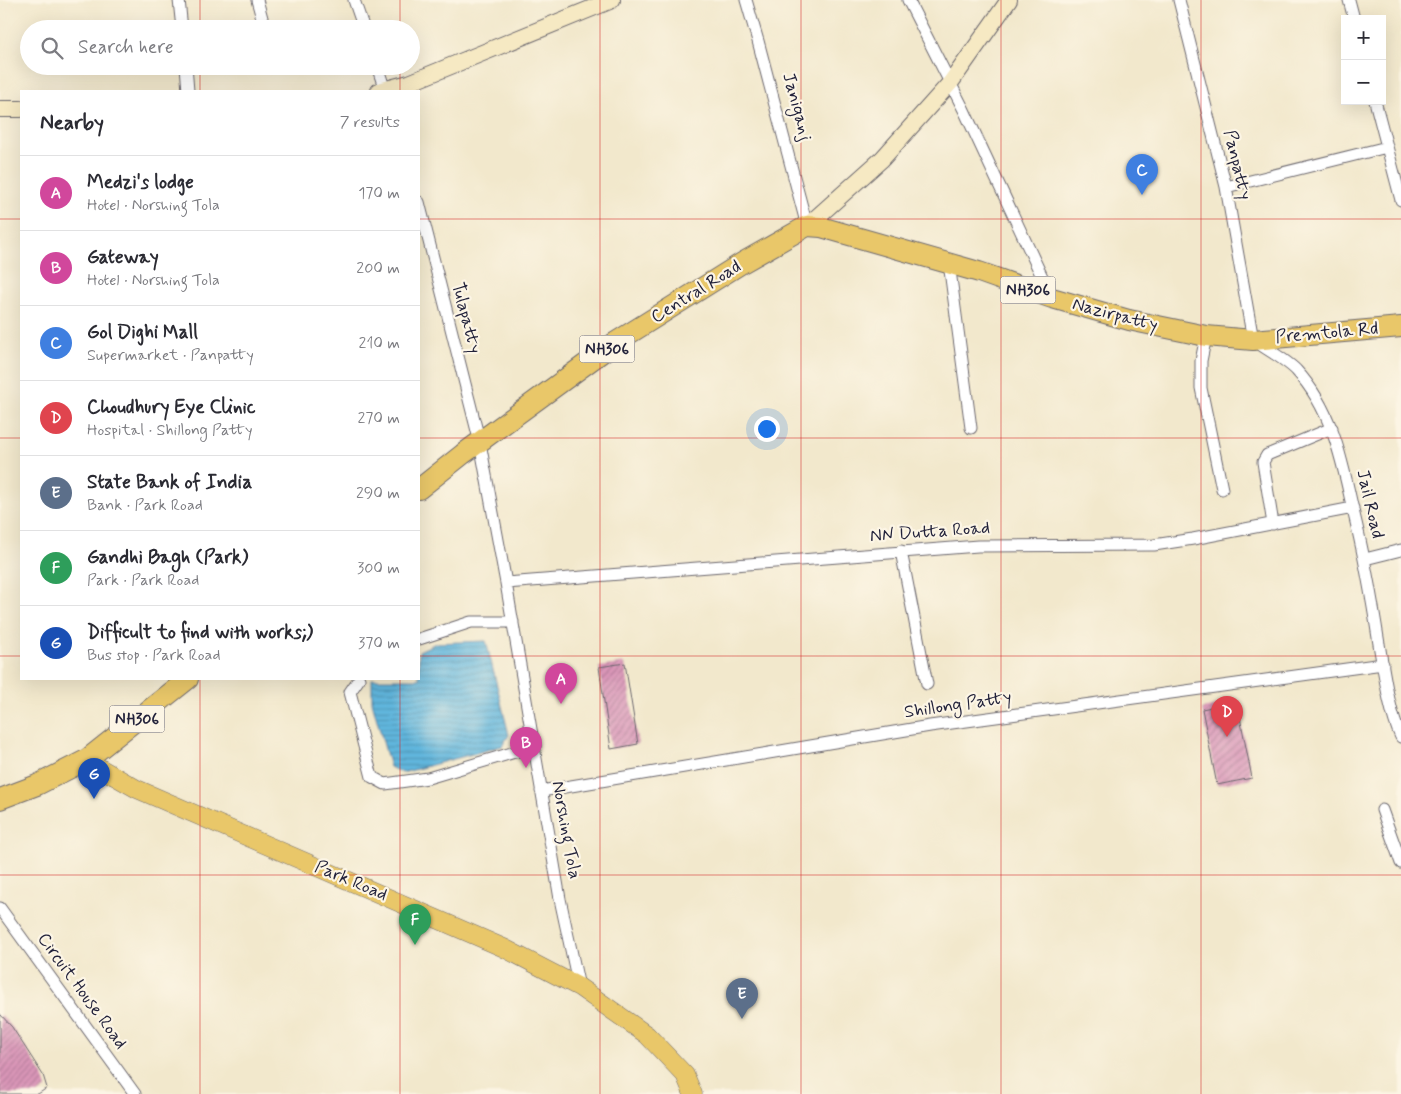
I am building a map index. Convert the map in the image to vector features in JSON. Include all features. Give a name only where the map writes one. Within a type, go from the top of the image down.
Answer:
[{"type":"highway","name":"Nazirpatty","points":[[807,226],[821,227],[949,263],[1052,298],[1129,320],[1206,336],[1252,340]]},
{"type":"highway","name":"Central Road","points":[[420,488],[616,342],[734,268],[807,226]]},
{"type":"highway","name":"Premtola Rd","points":[[1252,340],[1401,327]]},
{"type":"highway","name":"NH306","points":[[0,799],[37,785],[86,760],[187,680]]},
{"type":"main road","name":"Park Road","points":[[86,760],[137,789],[504,948],[579,987],[647,1035],[684,1076],[694,1094]]},
{"type":"street","points":[[179,0],[181,20]]},
{"type":"street","points":[[257,0],[263,20]]},
{"type":"street","points":[[354,0],[361,20]]},
{"type":"street","name":"Janiganj","points":[[746,0],[807,226]]},
{"type":"street","points":[[909,0],[951,82],[1052,298]]},
{"type":"street","points":[[807,226],[882,159],[951,82],[1009,0]]},
{"type":"street","name":"Panpatty","points":[[1179,0],[1226,187],[1252,340]]},
{"type":"street","points":[[1349,0],[1353,15]]},
{"type":"street","points":[[380,75],[386,90],[409,83],[607,1]]},
{"type":"street","points":[[187,75],[188,90]]},
{"type":"street","points":[[1376,105],[1401,200]]},
{"type":"street","points":[[0,109],[20,108]]},
{"type":"street","points":[[1226,187],[1387,146]]},
{"type":"street","name":"Tulapatty","points":[[420,206],[480,443]]},
{"type":"street","points":[[949,263],[971,428]]},
{"type":"street","points":[[1206,336],[1201,361],[1202,388],[1222,489]]},
{"type":"street","name":"Jail Road","points":[[1252,340],[1295,369],[1318,398],[1332,428],[1344,467],[1365,558],[1383,664],[1401,737]]},
{"type":"street","points":[[1273,524],[1263,462],[1267,455],[1332,428]]},
{"type":"street","name":"Norshing Tola","points":[[480,443],[535,746],[560,899],[579,987]]},
{"type":"street","name":"NN Dutta Road","points":[[506,582],[978,546],[1026,544],[1146,546],[1193,539],[1353,508]]},
{"type":"street","points":[[1365,558],[1401,550]]},
{"type":"street","points":[[901,551],[927,684]]},
{"type":"street","points":[[420,639],[471,622],[513,622]]},
{"type":"street","name":"Shillong Patty","points":[[541,791],[930,726],[1383,664]]},
{"type":"street","points":[[358,680],[350,692],[372,777],[385,784],[445,773],[535,746]]},
{"type":"street","points":[[1382,810],[1401,863]]},
{"type":"street","name":"Circuit House Road","points":[[0,908],[135,1094]]},
{"type":"water","points":[[486,641],[509,735],[502,746],[402,773],[390,767],[372,702],[372,680],[420,680],[420,651],[436,643]]},
{"type":"building","points":[[625,663],[638,744],[611,749],[599,667]]},
{"type":"building","points":[[1237,702],[1252,778],[1217,785],[1202,709]]},
{"type":"building","points":[[0,1014],[12,1027],[43,1075],[47,1088],[38,1094],[0,1094]]},
{"type":"place","name":"Gol Dighi Mall","points":[[1142,195]]},
{"type":"place","name":"Medzi's lodge","points":[[561,704]]},
{"type":"place","name":"Choudhury Eye Clinic","points":[[1227,737]]},
{"type":"place","name":"Gateway","points":[[526,768]]},
{"type":"place","name":"Difficult to find with works;)","points":[[94,799]]},
{"type":"place","name":"Gandhi Bagh (Park)","points":[[415,945]]},
{"type":"place","name":"State Bank of India","points":[[742,1019]]}]
